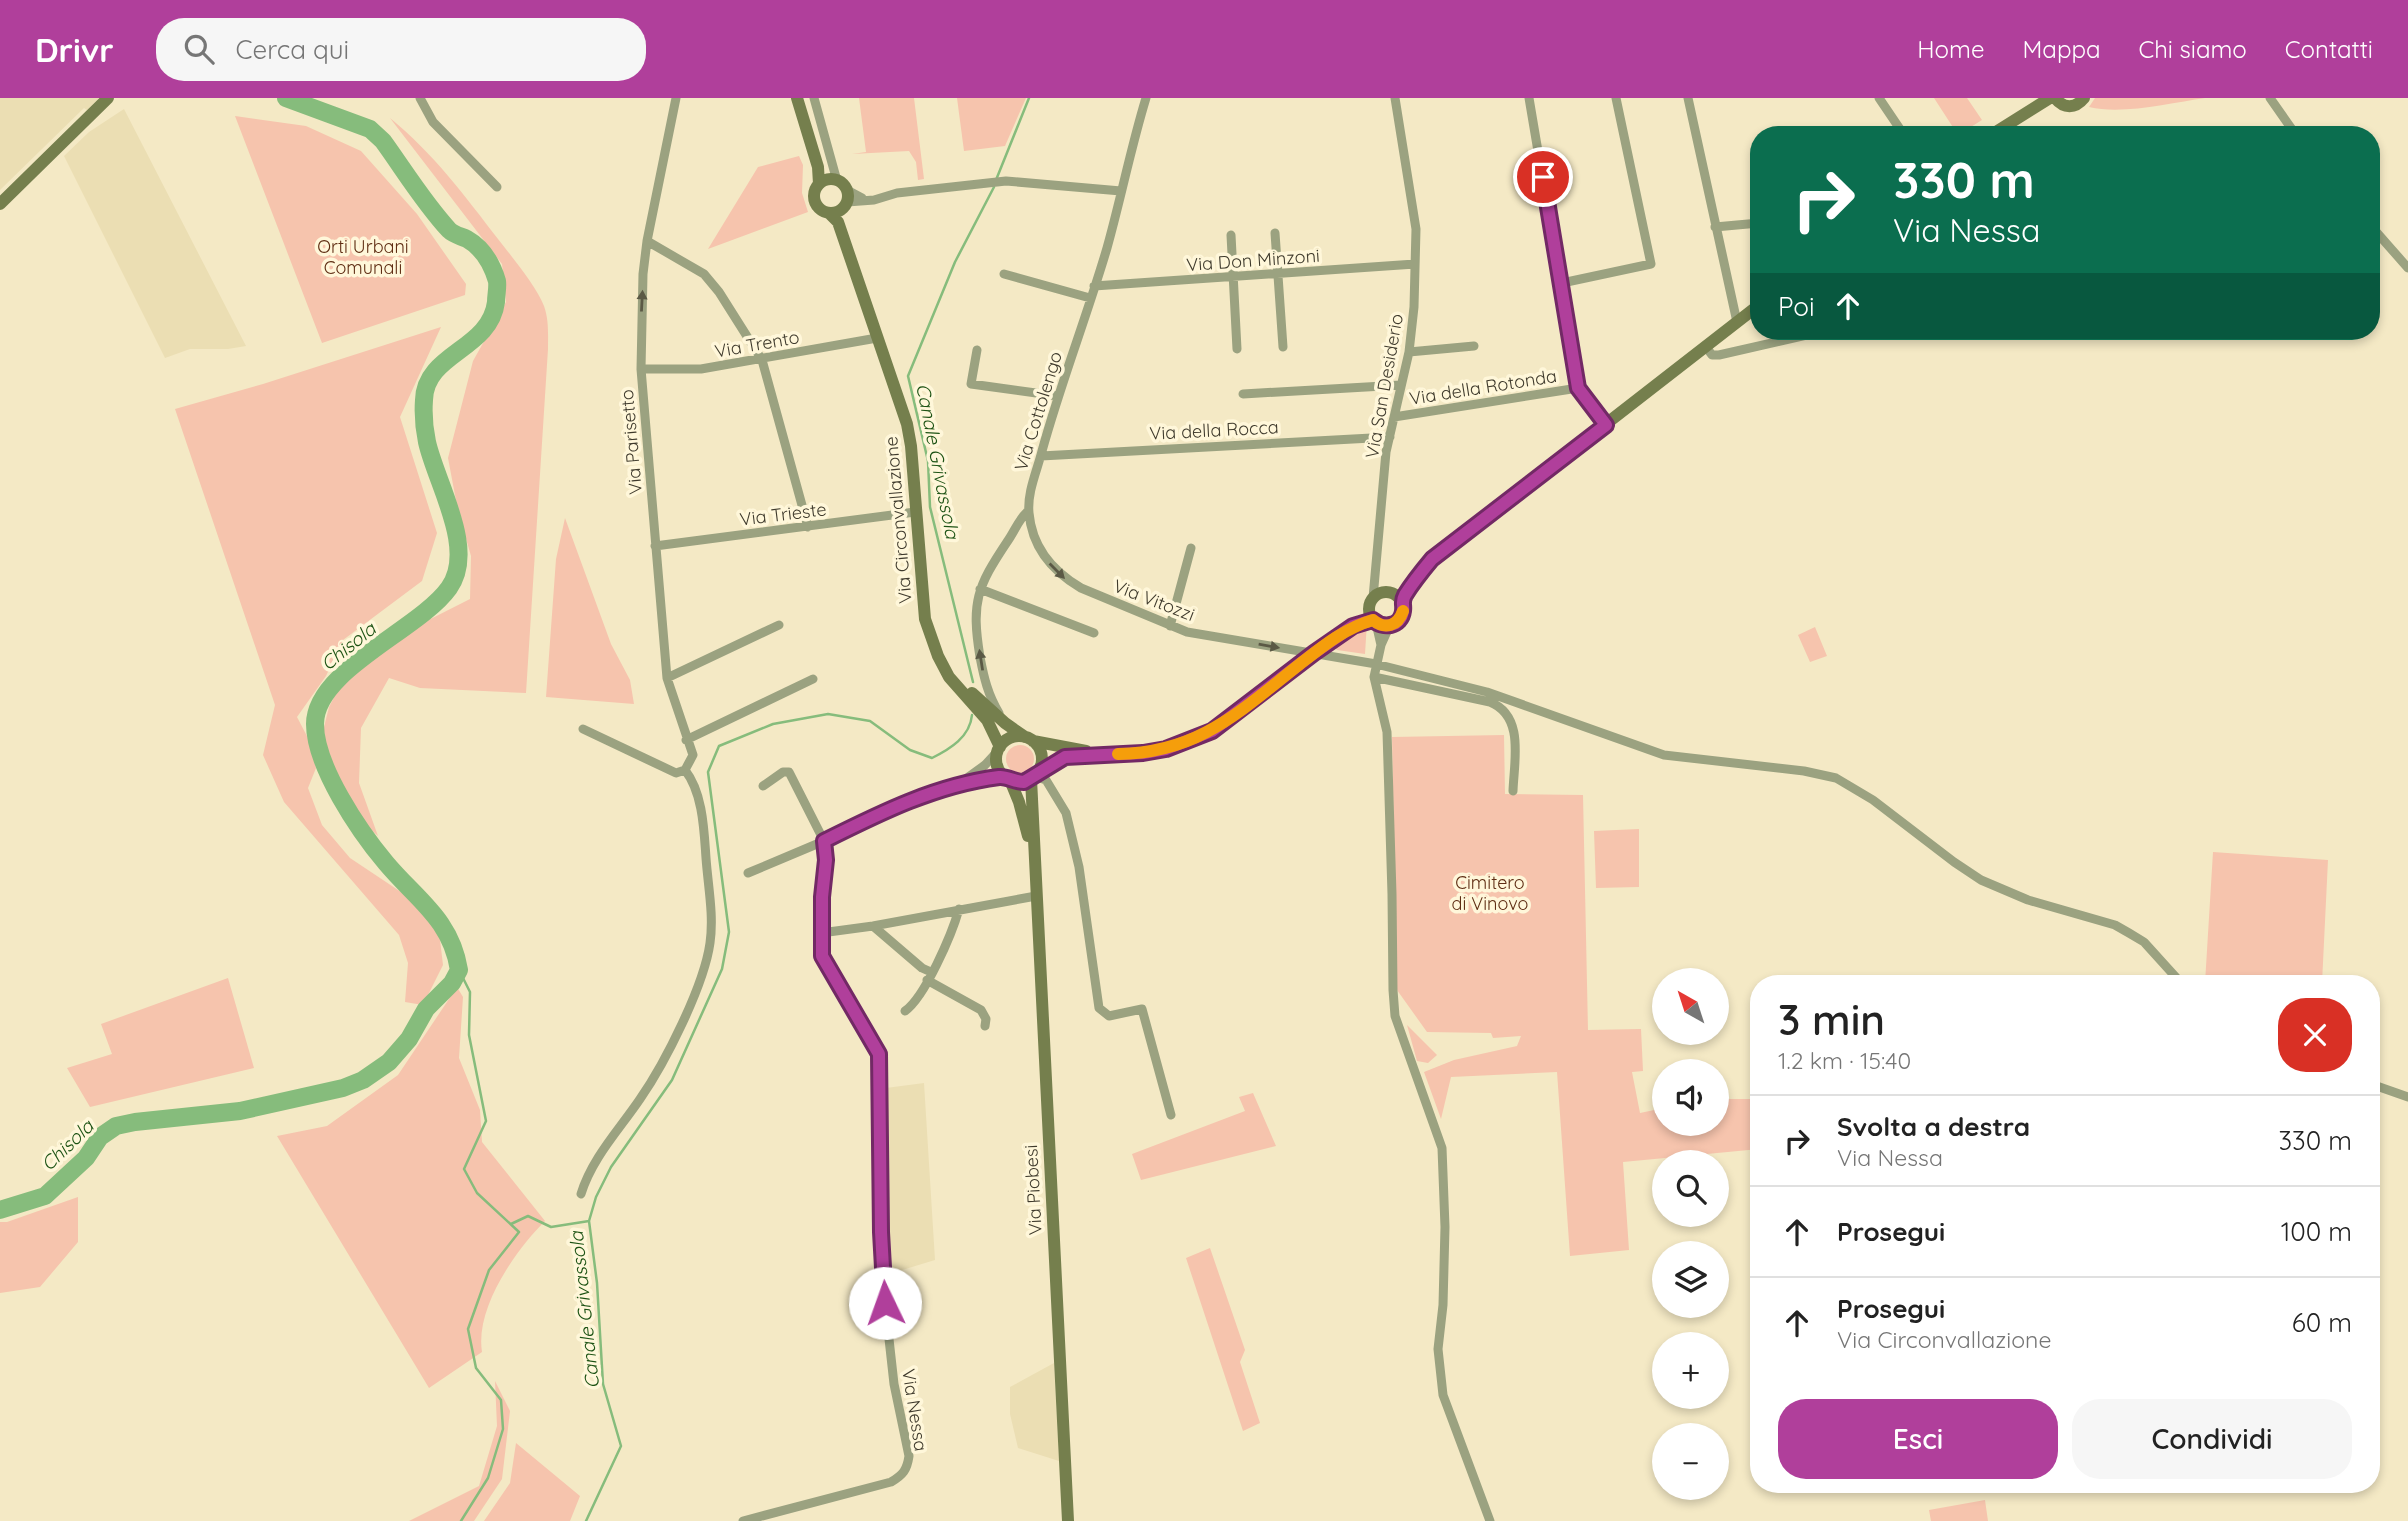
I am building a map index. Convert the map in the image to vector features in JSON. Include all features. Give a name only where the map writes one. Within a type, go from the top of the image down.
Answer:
[{"type":"street","points":[[0,204],[108,98]]},
{"type":"street","points":[[419,98],[433,122],[497,187]]},
{"type":"street","name":"Via Parisetto","points":[[676,98],[647,241],[640,369],[667,678],[693,755],[681,772]]},
{"type":"street","name":"Via Circonvallazione","points":[[797,98],[818,167],[836,198],[877,338],[906,424],[911,446],[925,619],[938,656],[949,677],[987,720],[999,750]]},
{"type":"street","points":[[814,98],[836,198],[874,200],[897,193],[995,182],[1121,191]]},
{"type":"street","name":"Via Cottolengo","points":[[1005,723],[985,683],[975,626],[975,607],[988,571],[1028,511],[1030,491],[1107,247],[1146,98]]},
{"type":"street","name":"Via San Desiderio","points":[[1376,591],[1386,452],[1409,352],[1414,307],[1416,229],[1395,98]]},
{"type":"street","points":[[1529,98],[1578,388],[1606,425]]},
{"type":"street","points":[[1562,283],[1651,264],[1616,98]]},
{"type":"street","points":[[1688,98],[1737,322]]},
{"type":"street","points":[[1879,98],[1898,126]]},
{"type":"street","points":[[2007,126],[2050,98]]},
{"type":"street","points":[[2031,112],[2060,102],[2075,106],[2084,98]]},
{"type":"street","points":[[2270,98],[2290,126]]},
{"type":"street","points":[[1716,227],[1750,224]]},
{"type":"street","points":[[1275,233],[1283,347]]},
{"type":"street","points":[[1231,235],[1237,349]]},
{"type":"street","points":[[2380,236],[2408,268]]},
{"type":"street","points":[[647,241],[704,274],[719,292],[762,360],[808,527]]},
{"type":"street","name":"Via Don Minzoni","points":[[1094,286],[1415,264]]},
{"type":"street","points":[[1004,274],[1090,298]]},
{"type":"street","points":[[1398,598],[1432,559],[1750,312]]},
{"type":"street","name":"Via Trento","points":[[640,369],[701,369],[877,338]]},
{"type":"street","points":[[1706,347],[1713,355],[1719,355],[1785,340]]},
{"type":"street","points":[[1409,352],[1474,346]]},
{"type":"street","points":[[976,350],[971,384],[1058,396]]},
{"type":"street","points":[[1243,394],[1401,385]]},
{"type":"street","name":"Via della Rotonda","points":[[1394,418],[1578,388]]},
{"type":"street","name":"Via della Rocca","points":[[1041,456],[1390,437]]},
{"type":"street","name":"Via Vitozzi","points":[[1028,511],[1036,542],[1054,569],[1067,580],[1081,589],[1187,632],[1376,664],[1487,692],[1664,755],[1804,771],[1836,779],[1873,800],[1981,880],[2028,900],[2115,925],[2144,942],[2174,975]]},
{"type":"street","name":"Via Trieste","points":[[655,546],[915,512]]},
{"type":"street","points":[[1170,626],[1191,548]]},
{"type":"street","points":[[980,589],[1094,632]]},
{"type":"street","points":[[1381,645],[1373,618],[1376,591],[1398,598]]},
{"type":"street","points":[[1398,598],[1401,616],[1390,625],[1381,645],[1374,677],[1387,732],[1395,1016],[1442,1148],[1446,1227],[1443,1305],[1438,1349],[1443,1395],[1490,1521]]},
{"type":"street","points":[[748,873],[824,841],[890,808],[958,784],[1006,778],[1017,782],[1034,776],[1065,757],[1143,753],[1166,749],[1212,731],[1353,626],[1373,618],[1390,625]]},
{"type":"street","points":[[667,678],[779,625]]},
{"type":"street","name":"Via Circonvallazione","points":[[938,656],[973,695],[1005,723],[1029,739]]},
{"type":"street","points":[[1374,677],[1499,705],[1514,727],[1513,791]]},
{"type":"street","points":[[686,740],[813,679]]},
{"type":"street","points":[[581,1194],[592,1168],[644,1094],[664,1058],[705,966],[712,924],[704,833],[698,798],[691,778],[583,730]]},
{"type":"street","points":[[958,784],[985,765],[1011,738],[1029,739],[1100,754]]},
{"type":"street","points":[[1029,739],[1038,747],[1042,761],[1034,776]]},
{"type":"street","points":[[999,750],[997,765],[1006,778]]},
{"type":"street","points":[[763,786],[783,772],[789,772],[824,841]]},
{"type":"street","points":[[1034,776],[1046,780],[1066,813],[1079,867],[1099,1008],[1109,1016],[1142,1009],[1171,1115]]},
{"type":"street","name":"Via Piobesi","points":[[1034,776],[1034,856],[1068,1521]]},
{"type":"street","name":"Via Piobesi","points":[[1006,778],[1019,802],[1034,856]]},
{"type":"street","name":"Via Nessa","points":[[743,1521],[891,1482],[902,1476],[909,1456],[894,1384],[885,1303],[881,1232],[879,1054],[822,956],[822,897],[826,860],[824,841]]},
{"type":"street","points":[[821,933],[1036,896]]},
{"type":"street","points":[[905,1011],[914,1005],[955,923],[959,909]]},
{"type":"street","points":[[873,926],[929,976],[981,1010],[986,1019],[985,1026]]},
{"type":"street","points":[[2380,1087],[2408,1097]]},
{"type":"shaded area","points":[[0,98],[99,98],[87,110],[84,108],[0,190]]},
{"type":"shaded area","points":[[124,109],[246,346],[190,349],[165,358],[64,156],[89,132]]},
{"type":"shaded area","points":[[924,1083],[935,1260],[889,1274],[886,1088]]},
{"type":"shaded area","points":[[1054,1363],[1059,1461],[1018,1448],[1010,1414],[1010,1387]]},
{"type":"green space","points":[[859,98],[914,98],[924,179],[918,180],[916,162],[909,151],[852,154],[866,152]]},
{"type":"green space","points":[[957,98],[1026,98],[1005,146],[964,151]]},
{"type":"green space","points":[[1934,98],[1967,98],[1982,120],[1972,126],[1952,126]]},
{"type":"green space","points":[[2095,98],[2205,98],[2116,110],[2089,107]]},
{"type":"green space","name":"Orti Urbani Comunali","points":[[235,116],[306,126],[361,151],[417,214],[466,284],[465,295],[322,343]]},
{"type":"green space","points":[[390,118],[406,131],[448,176],[530,281],[546,311],[548,349],[526,693],[420,688],[389,678],[361,728],[359,783],[378,836],[355,815],[338,783],[328,760],[323,731],[329,707],[342,682],[356,666],[374,658],[393,638],[470,599],[471,556],[458,511],[448,458],[473,361],[506,302],[502,264]]},
{"type":"green space","points":[[799,156],[803,165],[802,193],[808,212],[708,249],[758,167]]},
{"type":"green space","points":[[441,327],[400,417],[437,533],[422,581],[343,640],[326,676],[297,717],[309,740],[316,768],[308,788],[322,825],[350,858],[413,900],[439,931],[443,965],[423,1005],[405,1002],[408,963],[399,935],[284,802],[263,755],[275,705],[175,409]]},
{"type":"green space","points":[[565,518],[611,644],[630,680],[634,704],[546,697],[556,559]]},
{"type":"green space","points":[[1367,622],[1365,654],[1337,650],[1333,646]]},
{"type":"green space","points":[[1815,627],[1827,656],[1810,662],[1798,635]]},
{"type":"green space","name":"Cimitero di Vinovo","points":[[1504,735],[1505,794],[1583,795],[1588,1030],[1641,1029],[1643,1071],[1632,1072],[1640,1113],[1652,1110],[1652,1136],[1729,1136],[1729,1099],[1750,1099],[1750,1150],[1652,1150],[1652,1159],[1623,1162],[1629,1250],[1570,1256],[1557,1072],[1451,1077],[1441,1119],[1424,1072],[1454,1060],[1517,1046],[1521,1036],[1493,1038],[1491,1033],[1427,1032],[1397,990],[1392,737]]},
{"type":"green space","points":[[1020,745],[1030,749],[1034,759],[1030,769],[1020,773],[1010,769],[1006,759],[1010,749]]},
{"type":"green space","points":[[1639,829],[1639,887],[1596,888],[1594,831]]},
{"type":"green space","points":[[2213,852],[2328,860],[2322,975],[2205,975]]},
{"type":"green space","points":[[228,978],[254,1068],[90,1107],[67,1068],[112,1054],[101,1024]]},
{"type":"green space","points":[[457,987],[463,997],[459,1058],[480,1110],[482,1142],[545,1221],[510,1264],[491,1299],[481,1335],[482,1352],[429,1388],[277,1136],[327,1126],[398,1075]]},
{"type":"green space","points":[[1407,1025],[1437,1055],[1428,1063],[1417,1061]]},
{"type":"green space","points":[[1253,1093],[1276,1146],[1141,1180],[1132,1154],[1245,1111],[1239,1097]]},
{"type":"green space","points":[[78,1197],[78,1242],[40,1287],[0,1293],[0,1222],[7,1222]]},
{"type":"green space","points":[[1210,1248],[1245,1350],[1240,1362],[1260,1423],[1243,1431],[1186,1258]]},
{"type":"green space","points":[[495,1381],[510,1411],[502,1479],[474,1521],[409,1521],[479,1486],[497,1426]]},
{"type":"green space","points":[[516,1443],[580,1496],[570,1521],[484,1521],[510,1483]]},
{"type":"green space","points":[[1985,1500],[1988,1521],[1931,1521],[1929,1510]]},
{"type":"waterway","name":"Chisola","points":[[0,1210],[45,1196],[86,1158],[100,1137],[116,1126],[240,1111],[343,1088],[363,1080],[389,1062],[409,1039],[426,1009],[452,983],[459,970],[455,952],[440,923],[375,850],[340,797],[322,759],[315,724],[320,704],[332,686],[349,668],[435,604],[449,588],[456,572],[459,554],[457,535],[427,442],[424,400],[427,384],[435,372],[471,342],[491,318],[496,302],[497,281],[482,252],[473,243],[449,230],[383,141],[370,129],[286,98]]},
{"type":"waterway","name":"Canale Grivassola","points":[[996,180],[1029,98]]},
{"type":"waterway","name":"Canale Grivassola","points":[[973,682],[930,507],[928,461],[908,376],[955,262],[994,187]]},
{"type":"waterway","name":"Canale Grivassola","points":[[586,1521],[621,1446],[603,1384],[597,1283],[589,1221],[596,1197],[611,1167],[672,1080],[722,969],[729,932],[708,772],[719,746],[773,724],[828,714],[870,721],[910,750],[932,758],[963,736],[972,715]]},
{"type":"waterway","points":[[459,970],[470,992],[469,1035],[486,1121],[464,1169],[477,1193],[519,1232],[489,1270],[468,1329],[476,1368],[501,1400],[503,1429],[488,1478],[461,1521]]},
{"type":"waterway","points":[[511,1224],[528,1216],[551,1227],[589,1221]]},
{"type":"slow traffic","points":[[1118,754],[1166,749],[1212,731],[1353,626],[1373,620],[1381,625],[1390,625],[1399,620],[1403,611]]},
{"type":"route","points":[[885,1303],[881,1232],[879,1054],[822,956],[822,897],[826,860],[824,841],[890,808],[958,784],[1003,776],[1024,782],[1065,757],[1143,753],[1193,740],[1212,731],[1353,626],[1373,620],[1385,626],[1399,620],[1403,611],[1402,602],[1413,581],[1432,559],[1606,425],[1578,388],[1543,177]]}]
